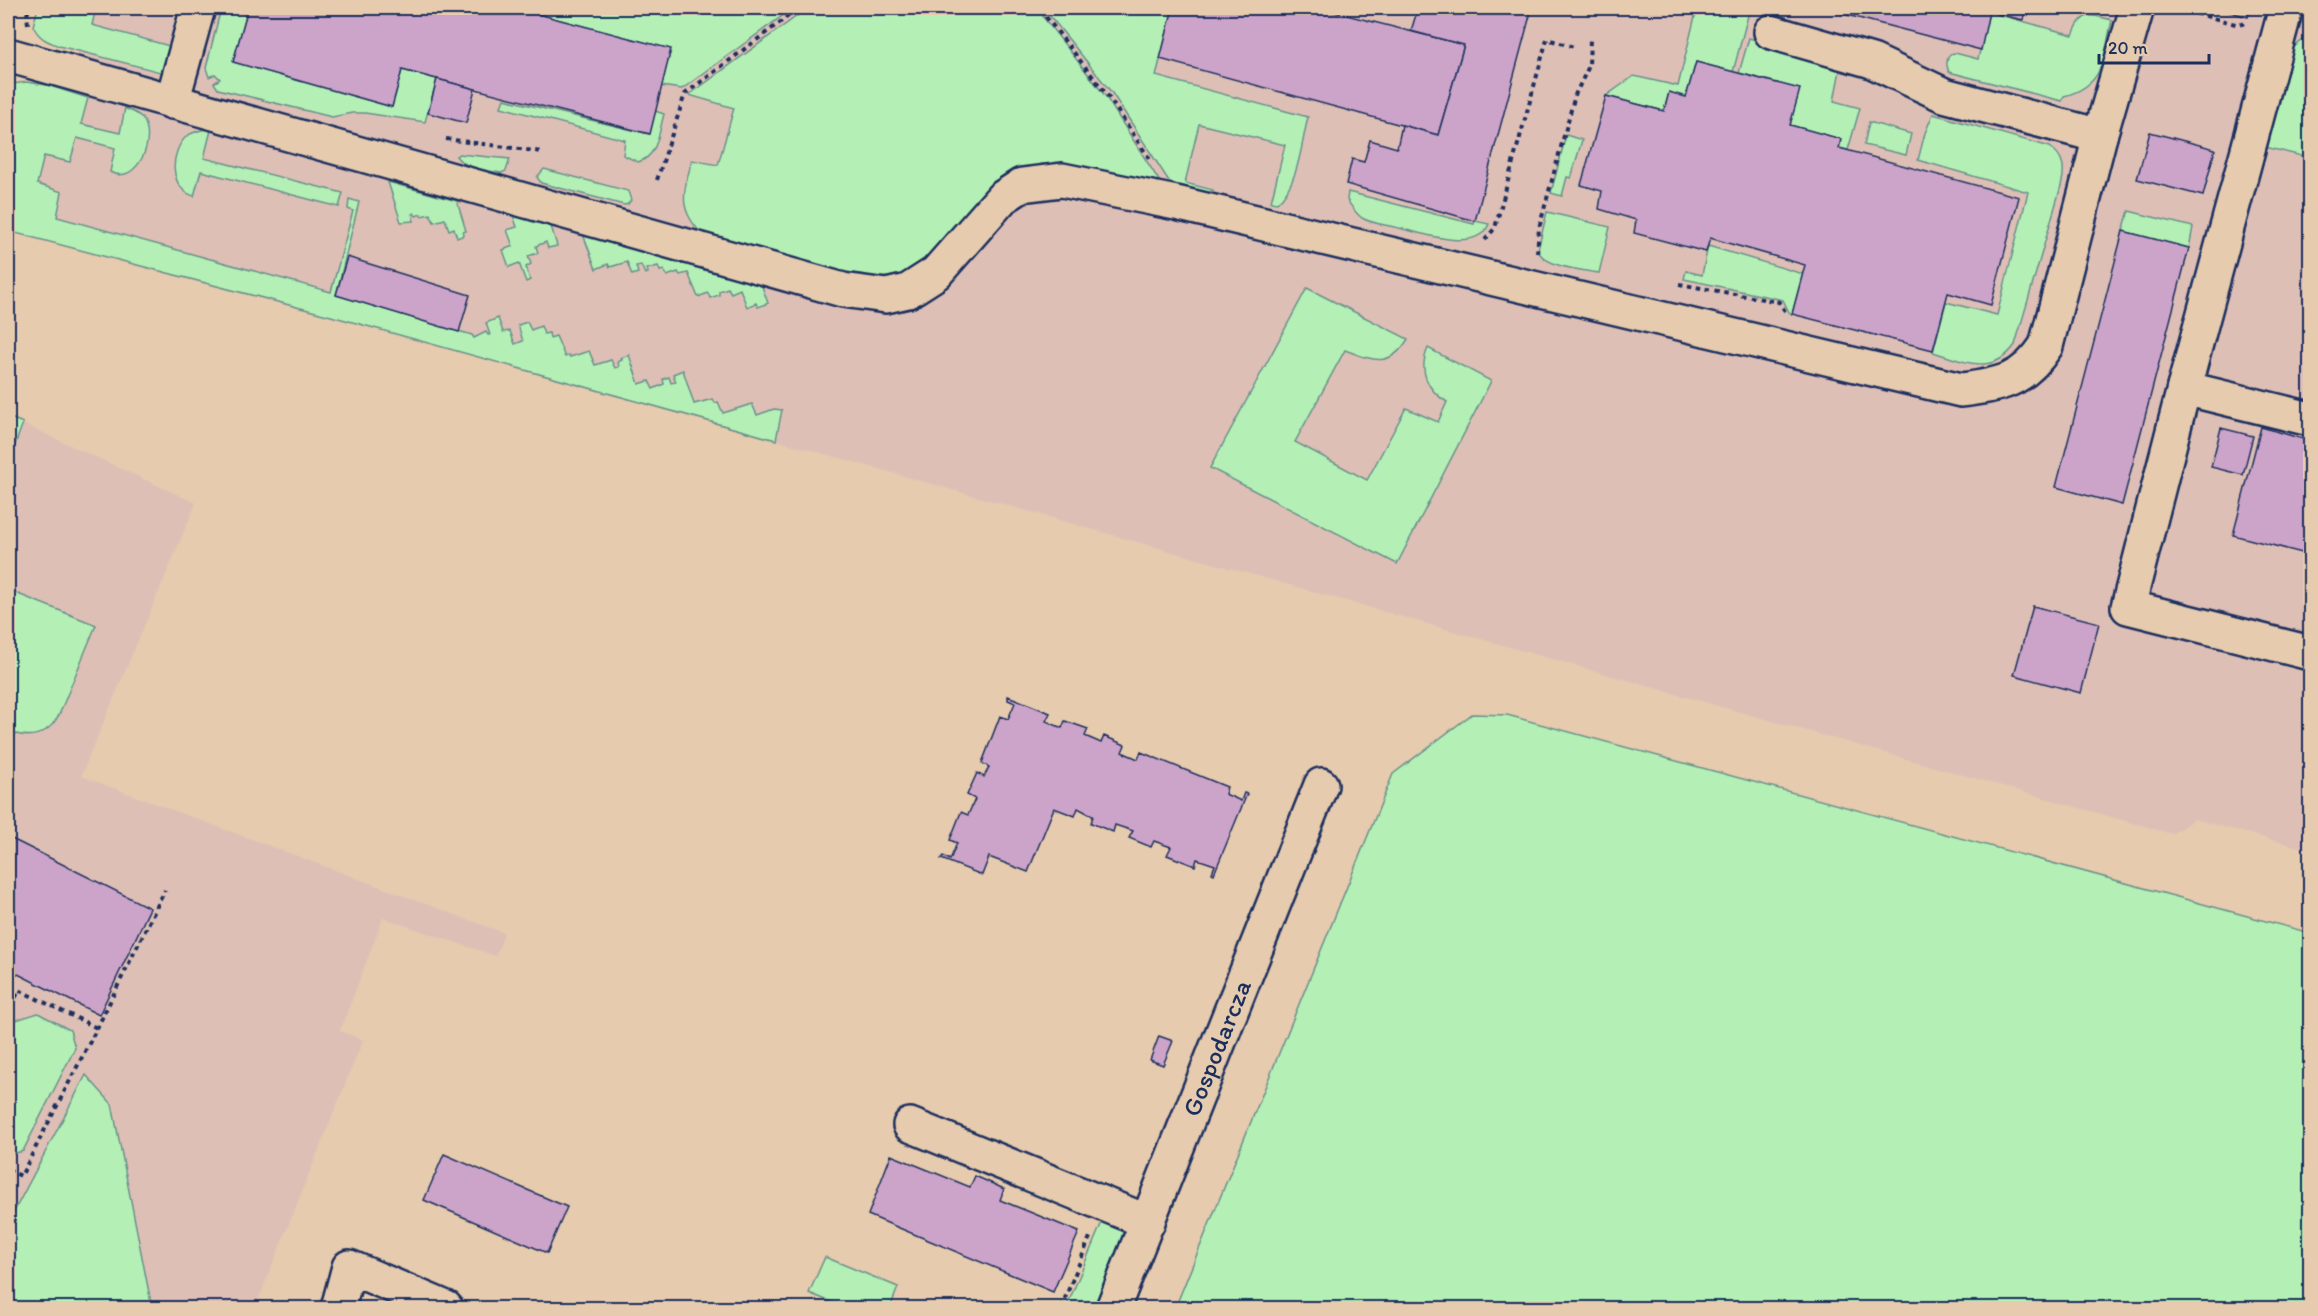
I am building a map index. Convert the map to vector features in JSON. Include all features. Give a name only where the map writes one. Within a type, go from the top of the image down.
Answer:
[{"type":"street","points":[[172,102],[198,8]]},
{"type":"street","points":[[8,55],[843,290],[886,296],[908,291],[936,273],[1002,198],[1022,185],[1062,180],[1176,203],[1961,390],[1986,387],[2009,380],[2028,369],[2046,345],[2100,136],[2137,8]]},
{"type":"street","points":[[2293,17],[2184,388],[2128,608],[2310,653]]},
{"type":"street","points":[[1771,32],[1872,61],[1944,95],[2100,136]]},
{"type":"street","points":[[2184,388],[2310,419]]},
{"type":"street","name":"Gospodarcza","points":[[1113,1308],[1321,785]]},
{"type":"street","points":[[910,1125],[1148,1222]]},
{"type":"street","points":[[338,1308],[349,1267],[446,1308]]},
{"type":"path","points":[[657,180],[685,94],[799,8]]},
{"type":"path","points":[[1047,8],[1046,17],[1108,96],[1176,203]]},
{"type":"path","points":[[2180,8],[2239,25],[2248,21]]},
{"type":"path","points":[[1482,241],[1488,239],[1495,228],[1547,39],[1574,47]]},
{"type":"path","points":[[1538,257],[1539,228],[1575,95],[1588,66],[1590,39]]},
{"type":"path","points":[[1674,284],[1779,302],[1791,318]]},
{"type":"path","points":[[8,1170],[21,1176],[165,890]]},
{"type":"path","points":[[8,1014],[20,990],[97,1028]]},
{"type":"path","points":[[1060,1308],[1104,1204]]},
{"type":"shaded area","points":[[72,8],[2310,8],[2310,850],[2194,819],[2172,834],[331,316],[8,231],[8,202],[47,85],[68,91],[78,52],[59,47]]},
{"type":"shaded area","points":[[8,417],[196,503],[81,776],[504,933],[496,956],[383,918],[340,1031],[363,1040],[255,1308],[8,1308]]},
{"type":"green space","points":[[38,8],[96,8],[92,25],[177,48],[164,73],[59,46],[43,39],[33,26]]},
{"type":"green space","points":[[221,8],[248,8],[233,62],[392,107],[402,70],[437,79],[425,122],[365,113],[332,117],[218,89],[214,83],[220,79],[215,74],[209,77],[206,68]]},
{"type":"green space","points":[[515,8],[793,8],[682,89],[661,86],[670,49]]},
{"type":"green space","points":[[808,8],[1044,8],[1043,17],[1106,97],[1165,190],[1057,164],[1043,164],[1011,172],[994,184],[924,262],[902,278],[878,281],[704,236],[689,218],[686,209],[684,201],[686,182],[692,160],[718,165],[734,108],[689,95]]},
{"type":"green space","points":[[1052,8],[1173,8],[1156,76],[1308,117],[1295,174],[1284,195],[1277,203],[1271,202],[1285,145],[1199,124],[1185,183],[1213,190],[1202,198],[1176,192],[1112,93],[1050,16]]},
{"type":"green space","points":[[1697,8],[1750,8],[1733,72],[1696,62],[1686,97],[1669,93],[1664,111],[1606,96],[1634,76],[1678,86]]},
{"type":"green space","points":[[1989,12],[2073,35],[2076,27],[2087,16],[2112,20],[2104,57],[2095,77],[2088,85],[2064,96],[2062,101],[1949,72],[1947,63],[1950,54],[1955,53],[1978,59]]},
{"type":"green space","points":[[1749,38],[1838,65],[1840,70],[1834,101],[1860,108],[1848,150],[1839,148],[1841,139],[1790,125],[1799,89],[1739,73]]},
{"type":"green space","points":[[2310,39],[2310,158],[2265,147],[2289,51],[2303,40]]},
{"type":"green space","points":[[26,82],[47,85],[88,98],[81,124],[120,133],[125,108],[140,116],[146,126],[148,137],[146,147],[142,158],[129,173],[120,175],[110,172],[115,148],[77,138],[70,162],[44,156],[37,184],[62,192],[57,217],[331,292],[353,211],[348,209],[349,199],[359,202],[336,295],[472,335],[474,338],[486,332],[490,335],[486,323],[498,318],[503,332],[510,331],[515,344],[523,341],[518,325],[527,322],[531,330],[541,326],[544,334],[549,333],[550,338],[556,336],[565,357],[589,351],[595,365],[611,360],[615,368],[619,367],[618,362],[622,360],[621,358],[629,355],[639,384],[649,381],[653,389],[664,384],[663,379],[669,377],[671,383],[676,382],[673,374],[683,370],[694,404],[713,399],[715,403],[718,402],[723,413],[752,404],[757,415],[774,409],[782,410],[776,440],[331,316],[8,231],[8,87]]},
{"type":"green space","points":[[504,99],[649,134],[655,111],[664,114],[654,149],[650,155],[638,162],[623,155],[625,140],[501,107]]},
{"type":"green space","points":[[1933,114],[2050,147],[2059,155],[2063,164],[2061,186],[2015,345],[2006,355],[1987,364],[1967,362],[1933,352],[1946,302],[1997,315],[2028,192],[1918,160]]},
{"type":"green space","points":[[1869,122],[1911,134],[1906,155],[1864,145]]},
{"type":"green space","points":[[205,129],[211,130],[204,158],[343,193],[339,207],[201,171],[194,196],[186,192],[180,186],[174,169],[177,151],[187,136]]},
{"type":"green space","points":[[1566,135],[1582,140],[1571,178],[1567,177],[1562,196],[1551,193]]},
{"type":"green space","points":[[459,154],[510,159],[506,171],[501,173],[470,166],[456,156]]},
{"type":"green space","points":[[544,169],[628,191],[631,200],[624,205],[541,183],[537,177]]},
{"type":"green space","points":[[388,182],[457,201],[466,231],[463,232],[464,235],[457,238],[454,228],[449,230],[445,219],[434,222],[430,214],[416,216],[414,213],[412,214],[414,221],[401,222]]},
{"type":"green space","points":[[1348,192],[1474,224],[1475,221],[1489,224],[1483,233],[1473,238],[1461,240],[1434,237],[1362,218],[1347,200]]},
{"type":"green space","points":[[2129,211],[2193,227],[2189,248],[2123,231]]},
{"type":"green space","points":[[1547,212],[1610,227],[1599,273],[1564,267],[1542,256],[1538,250]]},
{"type":"green space","points":[[513,215],[551,226],[557,246],[548,248],[546,242],[536,246],[538,253],[528,256],[531,264],[526,267],[530,280],[526,282],[519,263],[509,267],[503,250],[513,246],[507,230],[517,227]]},
{"type":"green space","points":[[583,234],[760,281],[768,303],[758,307],[756,303],[747,307],[740,289],[731,293],[728,288],[710,298],[708,293],[698,297],[688,273],[680,275],[678,272],[667,276],[664,270],[660,271],[658,266],[647,269],[648,273],[645,274],[641,265],[636,266],[638,273],[632,275],[627,262],[610,267],[608,264],[596,269]]},
{"type":"green space","points":[[1708,246],[1803,274],[1792,314],[1783,300],[1684,279],[1686,271],[1702,275]]},
{"type":"green space","points":[[1307,288],[1408,339],[1394,355],[1380,360],[1345,350],[1295,442],[1367,480],[1406,408],[1438,422],[1447,402],[1434,392],[1426,379],[1424,364],[1428,348],[1491,381],[1397,564],[1210,468]]},
{"type":"green space","points":[[8,417],[23,423],[8,464]]},
{"type":"green space","points":[[8,590],[96,625],[59,715],[49,728],[37,734],[23,735],[8,731]]},
{"type":"green space","points":[[1472,714],[1507,715],[2310,933],[2310,1308],[1175,1308],[1393,774]]},
{"type":"green space","points":[[38,1013],[70,1030],[75,1048],[23,1151],[8,1155],[8,1033],[13,1021]]},
{"type":"green space","points":[[86,1075],[112,1104],[152,1308],[8,1308],[8,1223]]},
{"type":"green space","points":[[1105,1215],[1123,1227],[1121,1248],[1111,1279],[1098,1308],[1066,1308]]},
{"type":"green space","points":[[825,1257],[898,1287],[890,1308],[846,1308],[809,1293]]},
{"type":"building","points":[[248,8],[515,8],[671,49],[650,134],[402,70],[392,107],[233,62]]},
{"type":"building","points":[[1173,8],[1319,8],[1464,45],[1438,135],[1160,59]]},
{"type":"building","points":[[1418,8],[1532,8],[1475,221],[1346,184],[1352,159],[1364,162],[1370,140],[1397,148],[1402,125],[1438,135],[1464,45],[1411,31]]},
{"type":"building","points":[[1820,8],[2026,8],[2023,20],[1989,12],[1981,50]]},
{"type":"building","points":[[2216,8],[2251,8],[2248,17]]},
{"type":"building","points":[[1696,62],[1800,89],[1790,125],[1841,139],[1839,148],[2019,197],[1991,305],[1948,293],[1933,350],[1792,314],[1805,265],[1710,238],[1706,252],[1634,233],[1636,220],[1599,209],[1602,191],[1581,185],[1606,96],[1664,111],[1669,92],[1686,97]]},
{"type":"building","points":[[437,79],[475,89],[466,123],[428,113]]},
{"type":"building","points":[[2150,132],[2215,149],[2203,196],[2137,179]]},
{"type":"building","points":[[2123,231],[2189,248],[2122,505],[2056,487]]},
{"type":"building","points":[[347,257],[470,295],[459,332],[336,295]]},
{"type":"building","points":[[2261,427],[2310,441],[2310,555],[2233,535]]},
{"type":"building","points":[[2221,428],[2253,436],[2243,475],[2211,467]]},
{"type":"building","points":[[2033,606],[2099,623],[2081,693],[2014,675]]},
{"type":"building","points":[[1008,696],[1050,713],[1046,721],[1062,728],[1065,721],[1088,729],[1085,736],[1101,743],[1104,736],[1125,745],[1122,752],[1138,759],[1141,752],[1227,787],[1225,794],[1241,801],[1244,793],[1247,794],[1214,874],[1212,873],[1215,865],[1197,859],[1195,866],[1167,855],[1171,847],[1154,841],[1151,847],[1129,838],[1133,831],[1115,825],[1113,832],[1091,823],[1093,816],[1078,808],[1075,816],[1054,808],[1028,872],[989,857],[982,875],[941,859],[943,856],[950,860],[957,843],[950,840],[961,812],[968,815],[975,799],[967,795],[977,773],[984,777],[989,767],[982,763],[1000,716],[1008,719],[1015,703],[1008,700]]},
{"type":"building","points":[[8,837],[150,908],[99,1015],[8,969]]},
{"type":"building","points":[[1159,1036],[1173,1041],[1163,1065],[1150,1060]]},
{"type":"building","points":[[444,1154],[567,1207],[547,1253],[424,1200]]},
{"type":"building","points":[[891,1155],[970,1187],[975,1176],[1004,1189],[1000,1200],[1079,1232],[1053,1292],[868,1215]]}]
